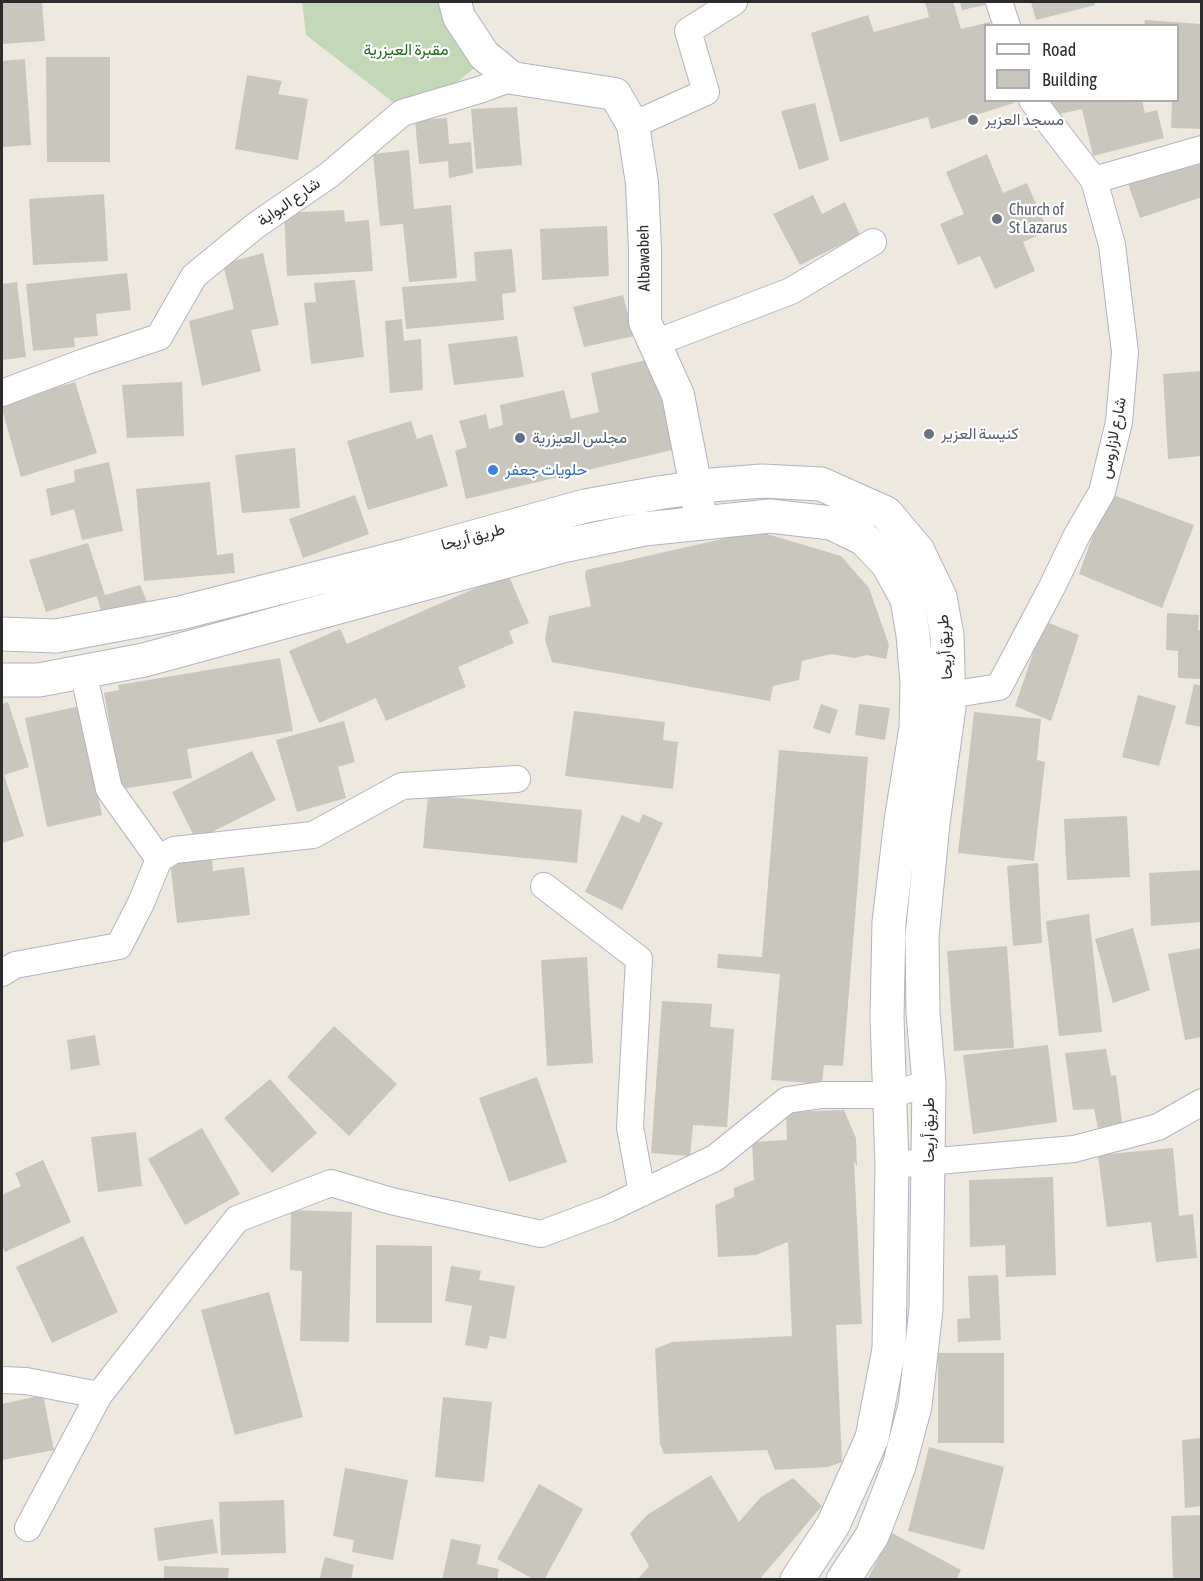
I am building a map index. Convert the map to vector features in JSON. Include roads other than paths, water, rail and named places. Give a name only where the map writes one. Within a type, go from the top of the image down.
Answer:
[{"type":"main road","name":"طريق أريحا","points":[[2,634],[56,636],[180,613],[409,555],[585,507],[696,488],[762,481],[820,484],[886,513],[918,551],[940,597],[947,635],[949,707],[933,823],[922,937],[923,1013],[929,1083],[926,1310],[915,1406],[899,1466],[872,1536],[843,1580]]},
{"type":"main road","name":"طريق أريحا","points":[[2,680],[39,680],[144,660],[562,546],[644,529],[770,516],[831,523],[864,539],[887,563],[907,599],[914,635],[917,683],[916,728],[901,821],[889,922],[887,1017],[892,1165],[889,1349],[872,1438],[833,1525],[797,1580]]},
{"type":"street","points":[[455,2],[459,17],[484,54],[512,78]]},
{"type":"street","points":[[633,125],[706,92],[688,31],[734,2]]},
{"type":"street","points":[[999,2],[1006,24]]},
{"type":"street","name":"Albawabeh","points":[[512,78],[615,94],[633,125],[642,183],[645,321],[678,395],[701,523]]},
{"type":"street","name":"شارع البوابة","points":[[2,393],[159,337],[194,276],[255,226],[329,175],[402,112],[512,78]]},
{"type":"street","name":"شارع لازاروس","points":[[949,695],[999,687],[1077,535],[1102,492],[1119,422],[1125,352],[1112,245],[1094,180],[1034,102]]},
{"type":"street","points":[[1094,180],[1202,149]]},
{"type":"street","points":[[655,343],[791,291],[873,242]]},
{"type":"street","points":[[83,671],[110,789],[159,859]]},
{"type":"street","points":[[2,973],[15,965],[119,946],[141,903],[159,859],[174,850],[313,835],[402,786],[517,779]]},
{"type":"street","points":[[544,886],[639,959],[630,1127],[642,1193]]},
{"type":"street","points":[[28,1528],[99,1395],[237,1219],[331,1183],[391,1201],[541,1234],[608,1209],[715,1158],[787,1100],[822,1095],[891,1095],[929,1083]]},
{"type":"street","points":[[892,1165],[1074,1149],[1158,1127],[1202,1102]]},
{"type":"street","points":[[2,1380],[26,1381],[99,1395]]},
{"type":"place","name":"مسجد العزير","points":[[973,120]]},
{"type":"place","name":"Church of St Lazarus","points":[[997,219]]},
{"type":"place","name":"كنيسة العزير","points":[[929,434]]},
{"type":"place","name":"مجلس العيزرية","points":[[520,438]]},
{"type":"place","name":"حلويات جعفر","points":[[493,470]]},
{"type":"park label","name":"مقبرة العيزرية","points":[[406,50]]}]
